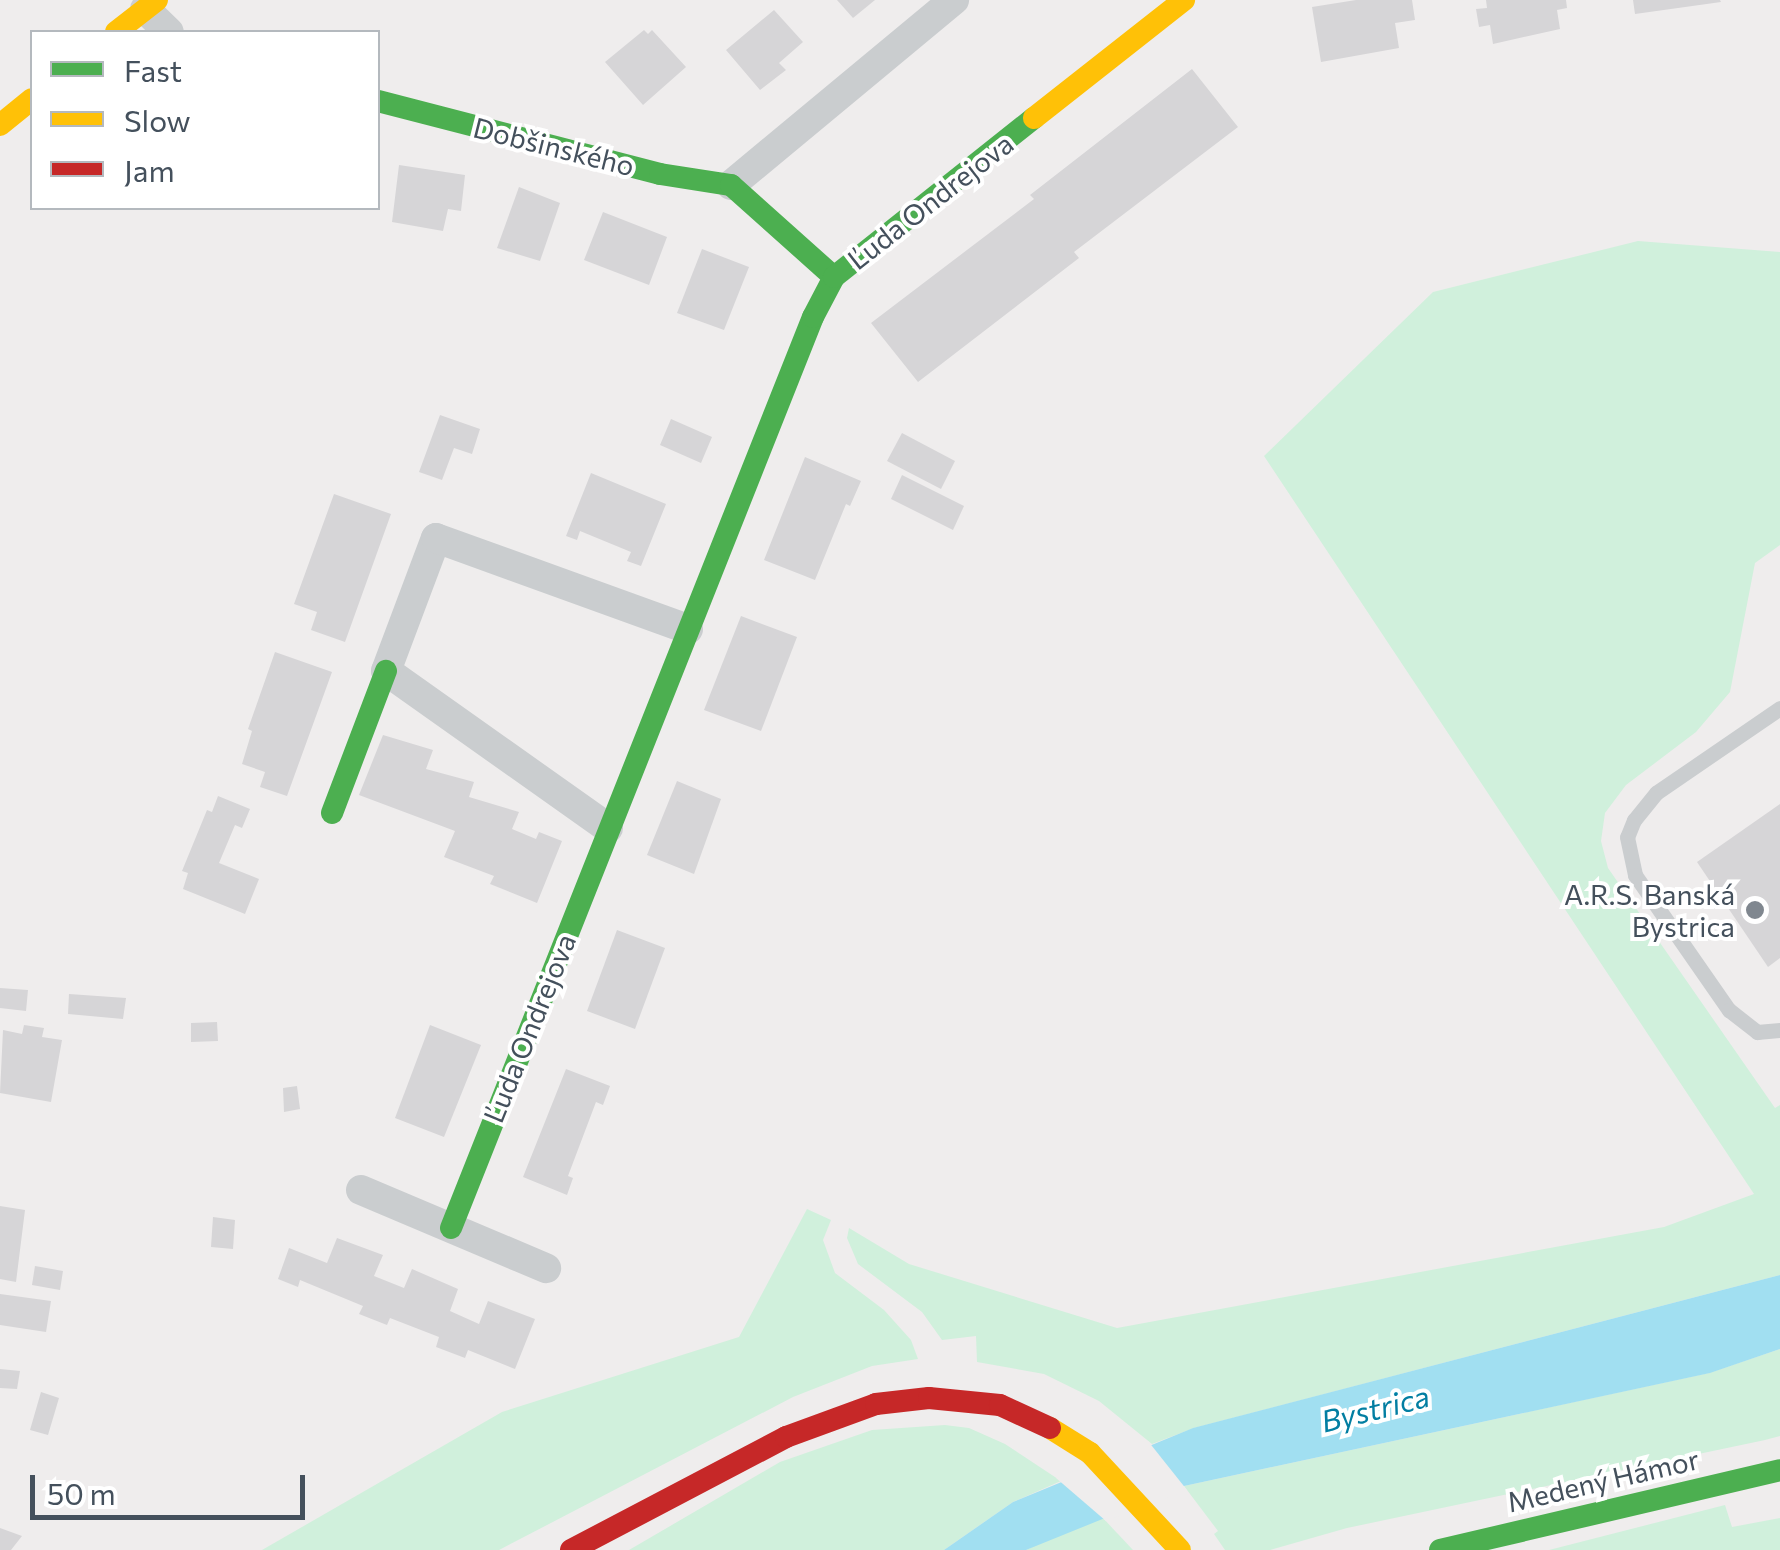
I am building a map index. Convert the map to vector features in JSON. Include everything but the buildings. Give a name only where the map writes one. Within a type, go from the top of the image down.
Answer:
[{"type":"street","points":[[834,277],[731,184],[954,0]]},
{"type":"street","name":"Ľuda Ondrejova","points":[[451,1228],[813,317],[834,277],[1184,0]]},
{"type":"street","points":[[119,30],[151,5],[168,30]]},
{"type":"street","points":[[0,125],[30,101]]},
{"type":"street","name":"Dobšinského","points":[[380,102],[660,174],[731,184]]},
{"type":"street","points":[[332,813],[436,538],[688,629]]},
{"type":"street","points":[[386,671],[608,828]]},
{"type":"street","points":[[362,1190],[546,1268]]},
{"type":"street","points":[[571,1550],[786,1437],[876,1404],[937,1398],[1000,1405],[1090,1454],[1180,1550]]},
{"type":"street","name":"Medený Hámor","points":[[1440,1550],[1780,1470]]},
{"type":"lane","points":[[1780,708],[1656,793],[1634,820],[1627,836],[1635,875],[1730,1010],[1758,1032],[1780,1030]]},
{"type":"green space","points":[[1638,241],[1780,252],[1780,545],[1755,563],[1730,692],[1696,732],[1626,785],[1605,813],[1601,841],[1608,868],[1775,1108],[1780,1105],[1780,1275],[1194,1428],[1152,1444],[1099,1401],[1044,1374],[977,1362],[976,1336],[942,1340],[922,1312],[858,1264],[847,1238],[849,1228],[909,1264],[1117,1328],[1664,1227],[1754,1194],[1264,456],[1433,292]]},
{"type":"green space","points":[[807,1209],[831,1220],[823,1240],[835,1273],[884,1310],[911,1340],[918,1359],[872,1366],[793,1397],[499,1550],[262,1550],[502,1412],[739,1337]]},
{"type":"green space","points":[[1780,1349],[1780,1436],[1765,1440],[1347,1528],[1270,1550],[1225,1550],[1214,1534],[1218,1531],[1184,1486],[1709,1373]]},
{"type":"green space","points":[[945,1425],[969,1428],[1005,1444],[1061,1481],[1013,1502],[944,1550],[629,1550],[780,1462],[872,1430]]},
{"type":"green space","points":[[1725,1505],[1732,1527],[1780,1518],[1780,1550],[1549,1550]]},
{"type":"green space","points":[[1102,1517],[1133,1550],[1026,1550],[1060,1533]]},
{"type":"water","name":"Bystrica","points":[[1780,1275],[1780,1349],[1710,1373],[1184,1486],[1026,1550],[944,1550],[1013,1502],[1193,1428]]},
{"type":"pier","points":[[1148,1441],[1187,1490],[1106,1521],[1056,1478]]},
{"type":"traffic: fast","points":[[380,102],[660,174],[731,185],[834,277]]},
{"type":"traffic: fast","points":[[451,1228],[813,317],[834,277],[1034,118]]},
{"type":"traffic: fast","points":[[332,813],[386,671]]},
{"type":"traffic: fast","points":[[1440,1550],[1780,1470]]},
{"type":"traffic: slow","points":[[119,30],[157,0]]},
{"type":"traffic: slow","points":[[1034,118],[1184,0]]},
{"type":"traffic: slow","points":[[0,125],[30,101]]},
{"type":"traffic: slow","points":[[1050,1428],[1090,1453],[1180,1550]]},
{"type":"traffic: jam","points":[[571,1550],[786,1437],[876,1404],[929,1398],[1000,1405],[1050,1428]]},
{"type":"place","name":"A.R.S. Banská Bystrica","points":[[1755,910]]}]
